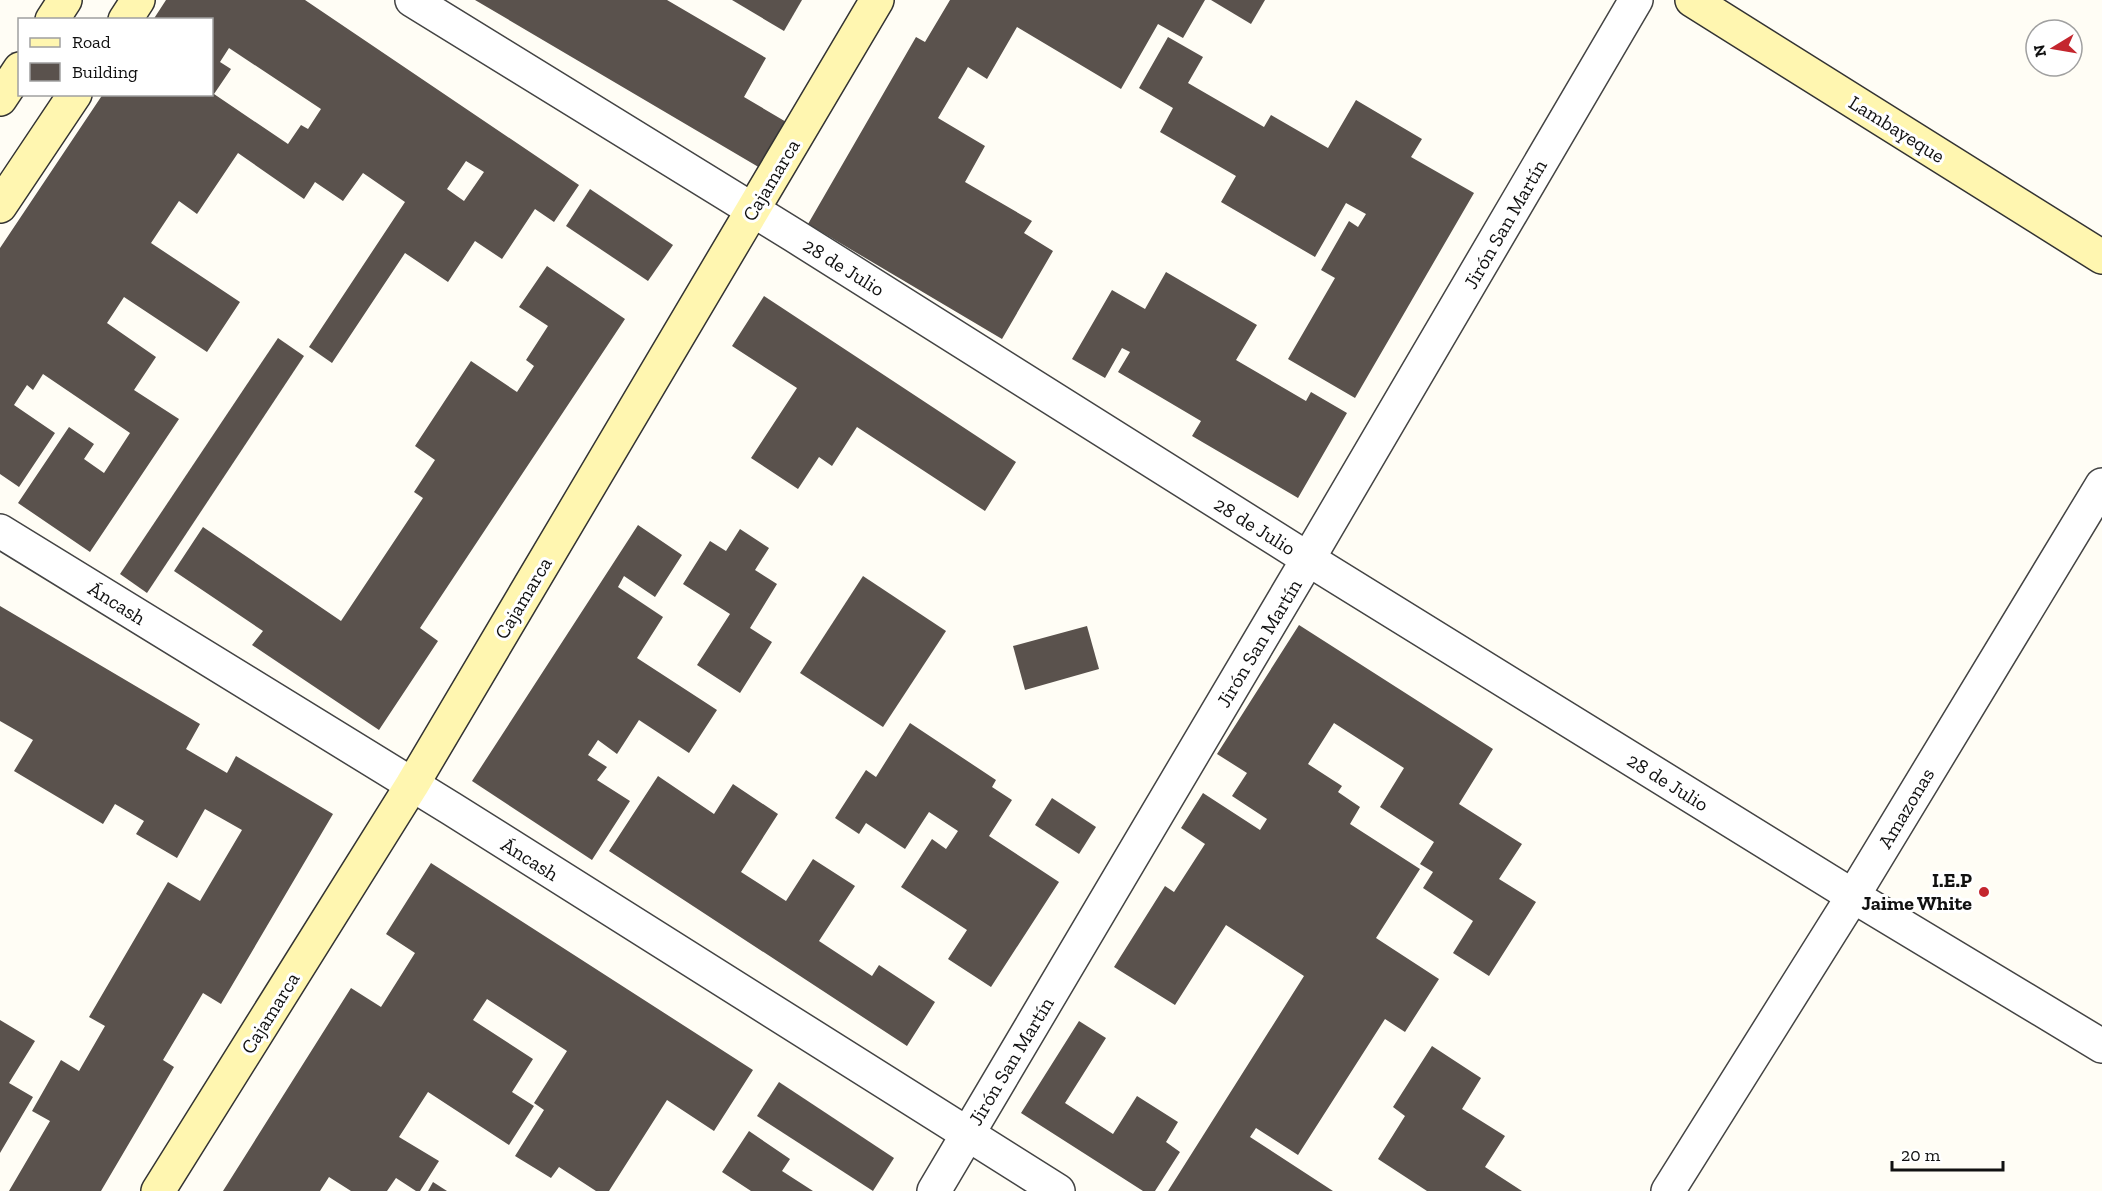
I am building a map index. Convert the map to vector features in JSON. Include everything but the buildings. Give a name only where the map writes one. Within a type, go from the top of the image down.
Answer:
[{"type":"street","points":[[53,18],[65,0]]},
{"type":"street","points":[[126,18],[138,0]]},
{"type":"street","name":"28 de Julio","points":[[412,0],[753,211],[1308,560],[1853,896],[2102,1046]]},
{"type":"street","name":"Cajamarca","points":[[158,1191],[412,785],[877,0]]},
{"type":"street","name":"Jirón San Martín","points":[[934,1191],[1636,0]]},
{"type":"street","name":"Lambayeque","points":[[1692,0],[2102,257]]},
{"type":"street","points":[[0,99],[18,72]]},
{"type":"street","points":[[0,206],[74,96]]},
{"type":"street","name":"Amazonas","points":[[1668,1191],[1853,896],[2102,485]]},
{"type":"street","name":"Áncash","points":[[0,531],[412,785],[1058,1191]]},
{"type":"place","name":"I.E.P Jaime White","points":[[1984,892]]}]
